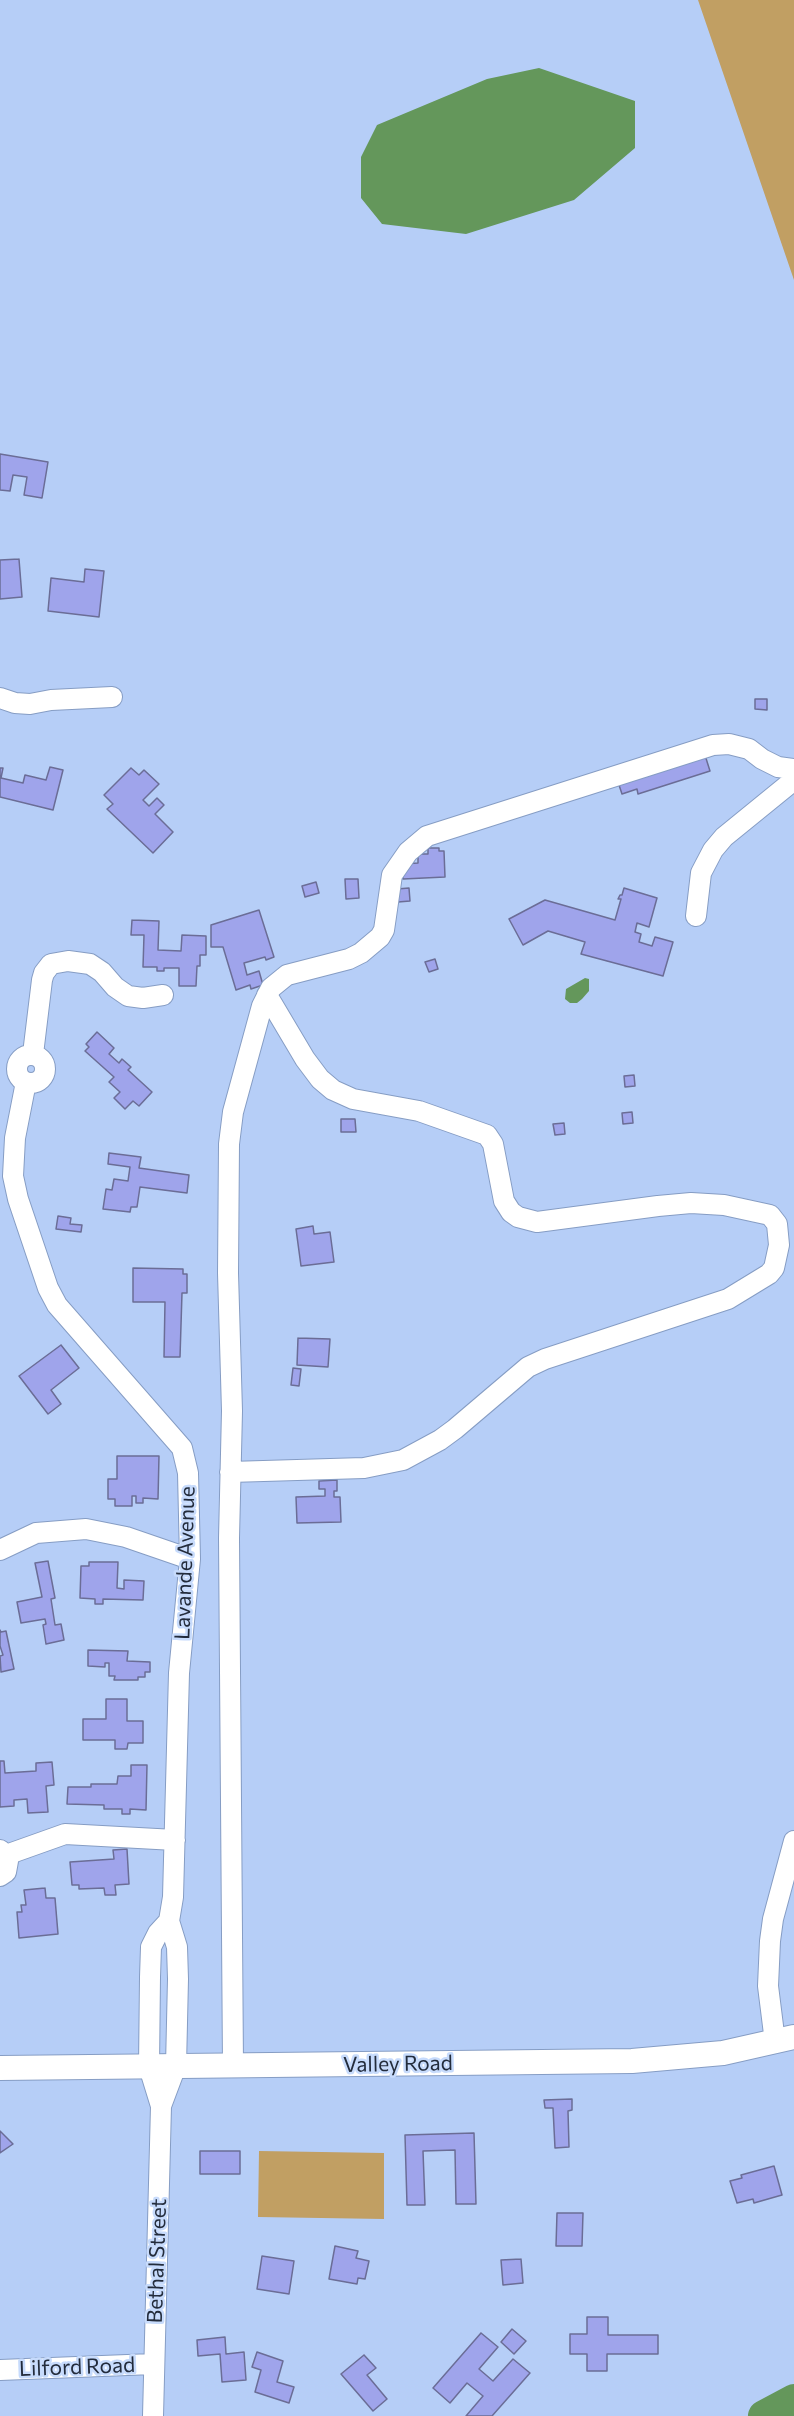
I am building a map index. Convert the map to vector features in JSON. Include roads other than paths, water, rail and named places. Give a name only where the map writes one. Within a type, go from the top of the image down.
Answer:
[{"type":"street","points":[[0,698],[15,703],[30,704],[51,700],[112,697]]},
{"type":"street","points":[[233,2066],[230,1890],[231,1411],[228,1273],[230,1132],[253,1036],[267,994],[278,981],[287,975],[349,959],[361,953],[380,937],[384,930],[392,875],[408,852],[427,836],[713,745],[729,744],[749,749],[778,767],[794,769]]},
{"type":"street","points":[[696,916],[701,873],[713,850],[724,837],[794,780]]},
{"type":"street","name":"Lavande Avenue","points":[[163,995],[143,998],[128,996],[90,964],[68,961],[51,964],[42,980],[33,1054],[22,1057],[16,1068],[17,1074],[26,1082],[15,1138],[13,1176],[18,1199],[48,1288],[57,1305],[182,1448],[188,1473],[190,1559],[179,1673],[173,1897],[169,1921],[177,1947],[176,2066]]},
{"type":"street","points":[[230,1473],[364,1468],[403,1460],[455,1429],[528,1367],[545,1359],[728,1299],[769,1274],[774,1268],[779,1245],[777,1224],[770,1215],[724,1205],[691,1203],[658,1206],[537,1222],[518,1217],[511,1212],[504,1201],[493,1143],[487,1135],[429,1114],[353,1099],[333,1090],[320,1079],[304,1059],[267,994]]},
{"type":"street","points":[[0,1550],[36,1533],[86,1529],[134,1539],[190,1559]]},
{"type":"street","points":[[0,1876],[8,1867],[3,1852],[65,1834],[175,1840]]},
{"type":"street","points":[[784,2040],[768,1986],[770,1941],[773,1919],[794,1841]]},
{"type":"street","name":"Lavande Avenue","points":[[148,2067],[152,1947],[158,1933],[169,1921]]},
{"type":"street","points":[[149,2011],[178,2002]]},
{"type":"street","name":"Valley Road","points":[[0,2068],[632,2061],[715,2054],[784,2040]]},
{"type":"street","name":"Bethal Street","points":[[153,2416],[161,2106],[176,2066]]},
{"type":"street","name":"Bethal Street","points":[[148,2067],[161,2106]]},
{"type":"street","name":"Lilford Road","points":[[0,2370],[153,2364]]},
{"type":"waterway","points":[[764,2416],[794,2400]]}]
